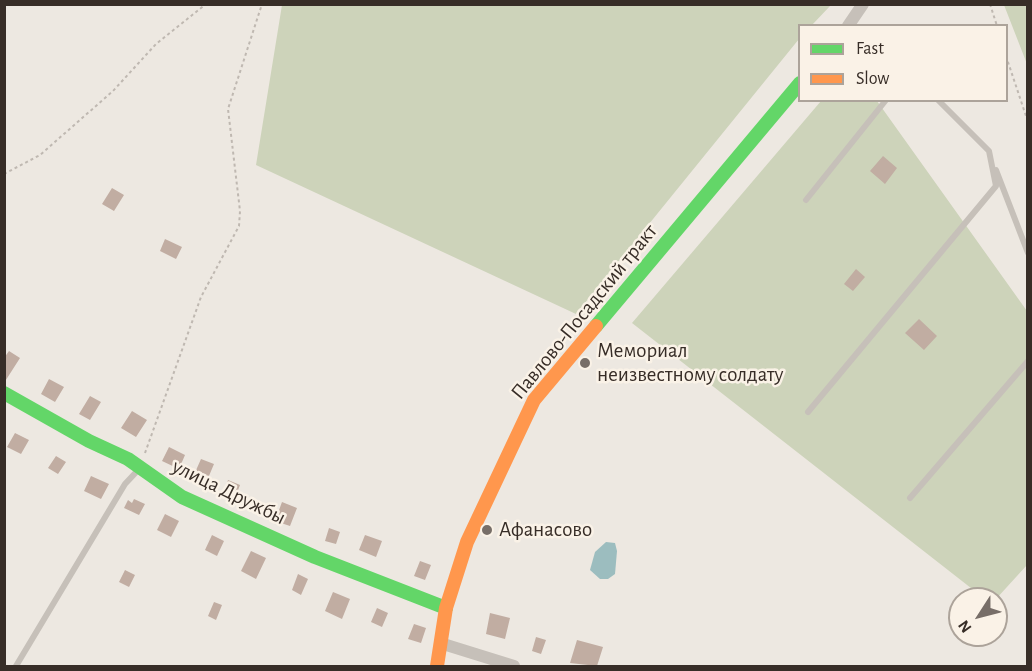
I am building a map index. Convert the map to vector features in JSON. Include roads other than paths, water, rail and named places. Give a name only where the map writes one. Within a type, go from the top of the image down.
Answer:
[{"type":"street","points":[[849,24],[863,4]]},
{"type":"street","name":"Павлово-Посадский тракт","points":[[437,666],[446,608],[467,542],[534,400],[798,85]]},
{"type":"street","name":"улица Дружбы","points":[[4,393],[140,468],[182,497],[315,557],[446,608]]},
{"type":"street","points":[[440,643],[514,666]]},
{"type":"lane","points":[[806,200],[884,102]]},
{"type":"lane","points":[[940,102],[989,151],[1028,253]]},
{"type":"lane","points":[[808,412],[996,186],[989,151]]},
{"type":"lane","points":[[910,498],[1028,361]]},
{"type":"lane","points":[[16,666],[125,484],[140,468]]},
{"type":"water","points":[[606,542],[615,543],[617,551],[615,574],[608,579],[600,579],[590,570],[595,552]]},
{"type":"place","name":"Мемориал неизвестному солдату","points":[[585,363]]},
{"type":"place","name":"Афанасово","points":[[487,530]]}]
